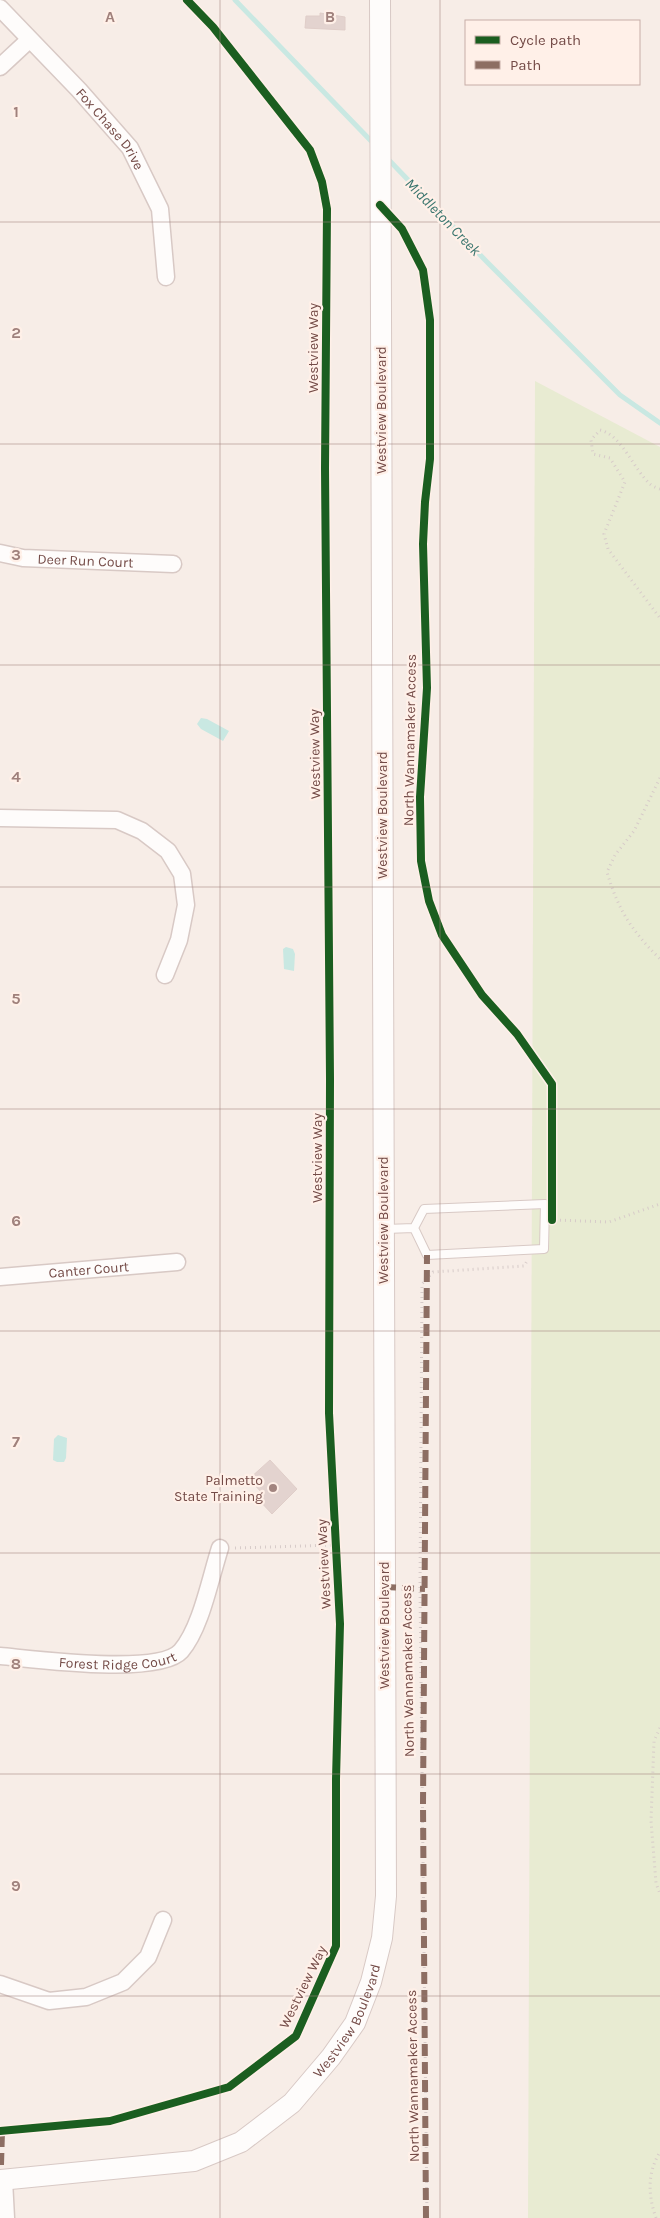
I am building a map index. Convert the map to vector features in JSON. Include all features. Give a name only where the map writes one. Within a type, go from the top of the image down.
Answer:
[{"type":"street","name":"Westview Boulevard","points":[[2,2180],[194,2162],[242,2142],[292,2103],[331,2058],[354,2023],[361,2007],[371,1982],[382,1938],[386,1896],[380,0]]},
{"type":"street","name":"Fox Chase Drive","points":[[0,8],[79,90],[130,148],[160,209],[166,277]]},
{"type":"street","points":[[0,67],[30,40]]},
{"type":"street","name":"Deer Run Court","points":[[0,553],[23,558],[173,564]]},
{"type":"street","points":[[0,818],[117,820],[142,831],[168,851],[182,874],[186,905],[179,940],[165,975]]},
{"type":"street","name":"Canter Court","points":[[0,1277],[177,1262]]},
{"type":"street","name":"Forest Ridge Court","points":[[0,1656],[101,1664],[156,1662],[179,1653],[193,1634],[220,1548]]},
{"type":"street","points":[[0,1984],[49,2001],[86,1997],[123,1982],[148,1957],[163,1920]]},
{"type":"street","points":[[2,2180],[6,2218]]},
{"type":"lane","points":[[544,1204],[544,1249],[427,1255],[414,1228],[424,1209],[544,1204]]},
{"type":"lane","points":[[383,1229],[414,1228]]},
{"type":"path","points":[[660,490],[650,484],[629,456],[607,432],[600,430],[591,440],[593,454],[610,458],[625,482],[604,534],[608,549],[660,618]]},
{"type":"path","points":[[660,778],[634,831],[615,854],[607,872],[624,918],[639,938],[660,959]]},
{"type":"path","points":[[552,1210],[552,1220],[569,1219],[609,1222],[660,1204]]},
{"type":"path","points":[[220,1548],[336,1545]]},
{"type":"path","points":[[660,1728],[654,1741],[651,1821],[656,1883],[660,1894]]},
{"type":"path","points":[[656,2218],[651,2205],[649,2183],[654,2161],[660,2152]]},
{"type":"green space","points":[[535,381],[660,447],[660,2218],[528,2218]]},
{"type":"water","points":[[201,718],[207,719],[229,731],[223,741],[201,729],[197,724]]},
{"type":"water","points":[[286,947],[293,949],[295,954],[294,971],[284,969],[283,949]]},
{"type":"water","points":[[58,1435],[67,1438],[64,1462],[53,1460],[54,1439]]},
{"type":"building","points":[[320,13],[345,17],[345,30],[305,28],[306,16],[320,16]]},
{"type":"building","points":[[270,1460],[297,1489],[272,1514],[259,1500],[264,1495],[249,1479]]},
{"type":"waterway","name":"Middleton Creek","points":[[235,0],[374,144]]},
{"type":"waterway","name":"Middleton Creek","points":[[386,157],[487,262],[620,395],[660,423]]},
{"type":"marked path","points":[[426,2218],[423,1804],[427,1255]]},
{"type":"marked path","points":[[384,1587],[425,1589]]},
{"type":"marked path","points":[[1,2165],[2,2131]]},
{"type":"cycle path","name":"Westview Way","points":[[0,2131],[110,2121],[229,2087],[296,2036],[336,1946],[336,1779],[340,1624],[329,1413],[330,1079],[325,468],[327,209],[322,182],[310,150],[213,27],[187,0]]},
{"type":"cycle path","name":"North Wannamaker Access","points":[[380,205],[402,229],[423,270],[430,320],[430,459],[423,544],[427,688],[420,797],[421,861],[429,901],[442,935],[482,995],[517,1034],[552,1084],[552,1220]]},
{"type":"place","name":"Palmetto State Training","points":[[273,1488]]}]
